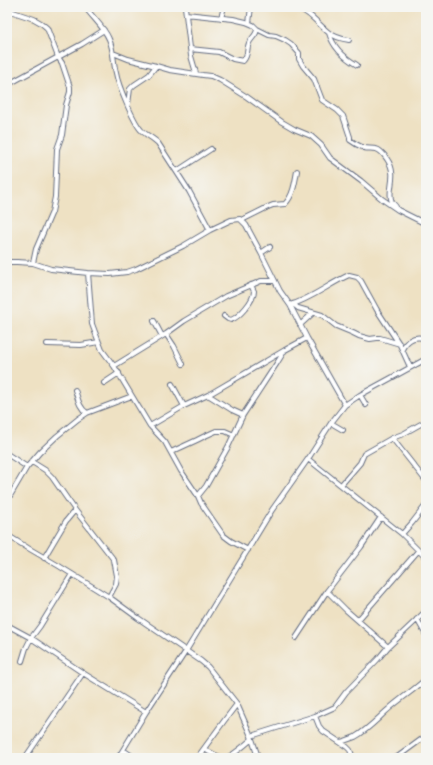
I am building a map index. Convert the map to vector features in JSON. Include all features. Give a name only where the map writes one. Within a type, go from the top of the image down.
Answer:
[{"type":"street","points":[[85,7],[104,30],[109,39],[113,53],[116,75],[134,119],[142,131],[158,143],[189,191],[210,230]]},
{"type":"street","points":[[185,7],[190,56],[196,73]]},
{"type":"street","points":[[221,18],[224,7]]},
{"type":"street","points":[[249,23],[251,7]]},
{"type":"street","points":[[295,7],[312,16],[328,32],[338,38],[349,40]]},
{"type":"street","points":[[7,10],[34,19],[47,28],[58,57],[65,70],[70,87],[62,134],[57,149],[55,196],[52,212],[36,249],[33,263]]},
{"type":"street","points":[[186,14],[233,19],[249,23],[269,36],[276,36],[291,44],[299,53],[299,59],[303,66],[314,79],[322,100],[343,116],[350,140],[364,148],[378,150],[387,158],[392,170],[391,201],[398,210]]},
{"type":"street","points":[[190,49],[219,52],[233,59],[243,61],[247,53],[248,44],[257,32],[257,29]]},
{"type":"street","points":[[7,85],[104,30]]},
{"type":"street","points":[[328,32],[338,51],[357,65]]},
{"type":"street","points":[[113,53],[128,59],[170,70],[196,73],[211,76],[220,80],[282,122],[311,136],[320,144],[330,158],[382,199],[398,210],[426,224]]},
{"type":"street","points":[[128,104],[130,89],[149,75],[156,66]]},
{"type":"street","points":[[177,171],[211,149]]},
{"type":"street","points":[[7,262],[33,263],[51,269],[88,273],[110,274],[127,272],[136,269],[232,220],[242,220],[273,205],[285,204],[289,200],[298,171]]},
{"type":"street","points":[[242,220],[280,291],[292,305],[306,338],[345,405]]},
{"type":"street","points":[[261,253],[270,247]]},
{"type":"street","points":[[88,273],[92,324],[102,350],[114,366],[150,426],[165,442],[181,471],[223,535],[248,550]]},
{"type":"street","points":[[292,305],[349,275],[357,277],[361,281],[377,310],[401,347],[410,367]]},
{"type":"street","points":[[114,366],[226,296],[261,281],[275,281]]},
{"type":"street","points":[[224,316],[228,320],[231,320],[239,315],[246,307],[254,291],[251,285]]},
{"type":"street","points":[[292,305],[322,315],[336,326],[359,336],[370,339],[380,338],[401,347]]},
{"type":"street","points":[[300,325],[314,313]]},
{"type":"street","points":[[154,321],[174,346],[183,364]]},
{"type":"street","points":[[401,347],[412,338],[421,337],[426,339]]},
{"type":"street","points":[[150,426],[306,338]]},
{"type":"street","points":[[47,344],[80,345],[99,342]]},
{"type":"street","points":[[198,496],[206,486],[228,447],[243,415],[285,350]]},
{"type":"street","points":[[118,758],[186,651],[272,510],[331,423],[345,405],[360,395],[426,359]]},
{"type":"street","points":[[104,383],[119,374]]},
{"type":"street","points":[[172,384],[184,406]]},
{"type":"street","points":[[75,390],[81,408],[87,413]]},
{"type":"street","points":[[208,394],[232,410],[243,415]]},
{"type":"street","points":[[360,395],[366,405]]},
{"type":"street","points":[[7,502],[27,467],[57,436],[87,413],[132,396]]},
{"type":"street","points":[[341,485],[360,463],[364,454],[426,421]]},
{"type":"street","points":[[331,423],[343,430]]},
{"type":"street","points":[[171,452],[216,431],[225,431],[234,435]]},
{"type":"street","points":[[392,438],[426,481]]},
{"type":"street","points":[[7,454],[27,467]]},
{"type":"street","points":[[308,458],[402,534],[426,558]]},
{"type":"street","points":[[32,462],[45,470],[52,477],[75,510],[114,560],[116,584],[109,597]]},
{"type":"street","points":[[402,534],[426,505]]},
{"type":"street","points":[[44,558],[66,521],[75,510]]},
{"type":"street","points":[[296,638],[327,591],[361,547],[381,517]]},
{"type":"street","points":[[7,535],[109,597],[208,667],[237,704],[252,738],[257,758]]},
{"type":"street","points":[[358,620],[418,551]]},
{"type":"street","points":[[22,661],[26,648],[72,574]]},
{"type":"street","points":[[327,591],[388,647]]},
{"type":"street","points":[[204,749],[226,758],[252,738],[315,716],[335,706],[388,647],[426,611]]},
{"type":"street","points":[[417,620],[426,634]]},
{"type":"street","points":[[7,626],[32,638],[83,673],[146,712]]},
{"type":"street","points":[[25,758],[83,673]]},
{"type":"street","points":[[340,742],[355,737],[371,726],[426,679]]},
{"type":"street","points":[[197,758],[237,704]]},
{"type":"street","points":[[315,716],[323,731],[348,747],[354,758]]},
{"type":"street","points":[[396,758],[426,736]]},
{"type":"street","points":[[123,750],[135,758]]}]
